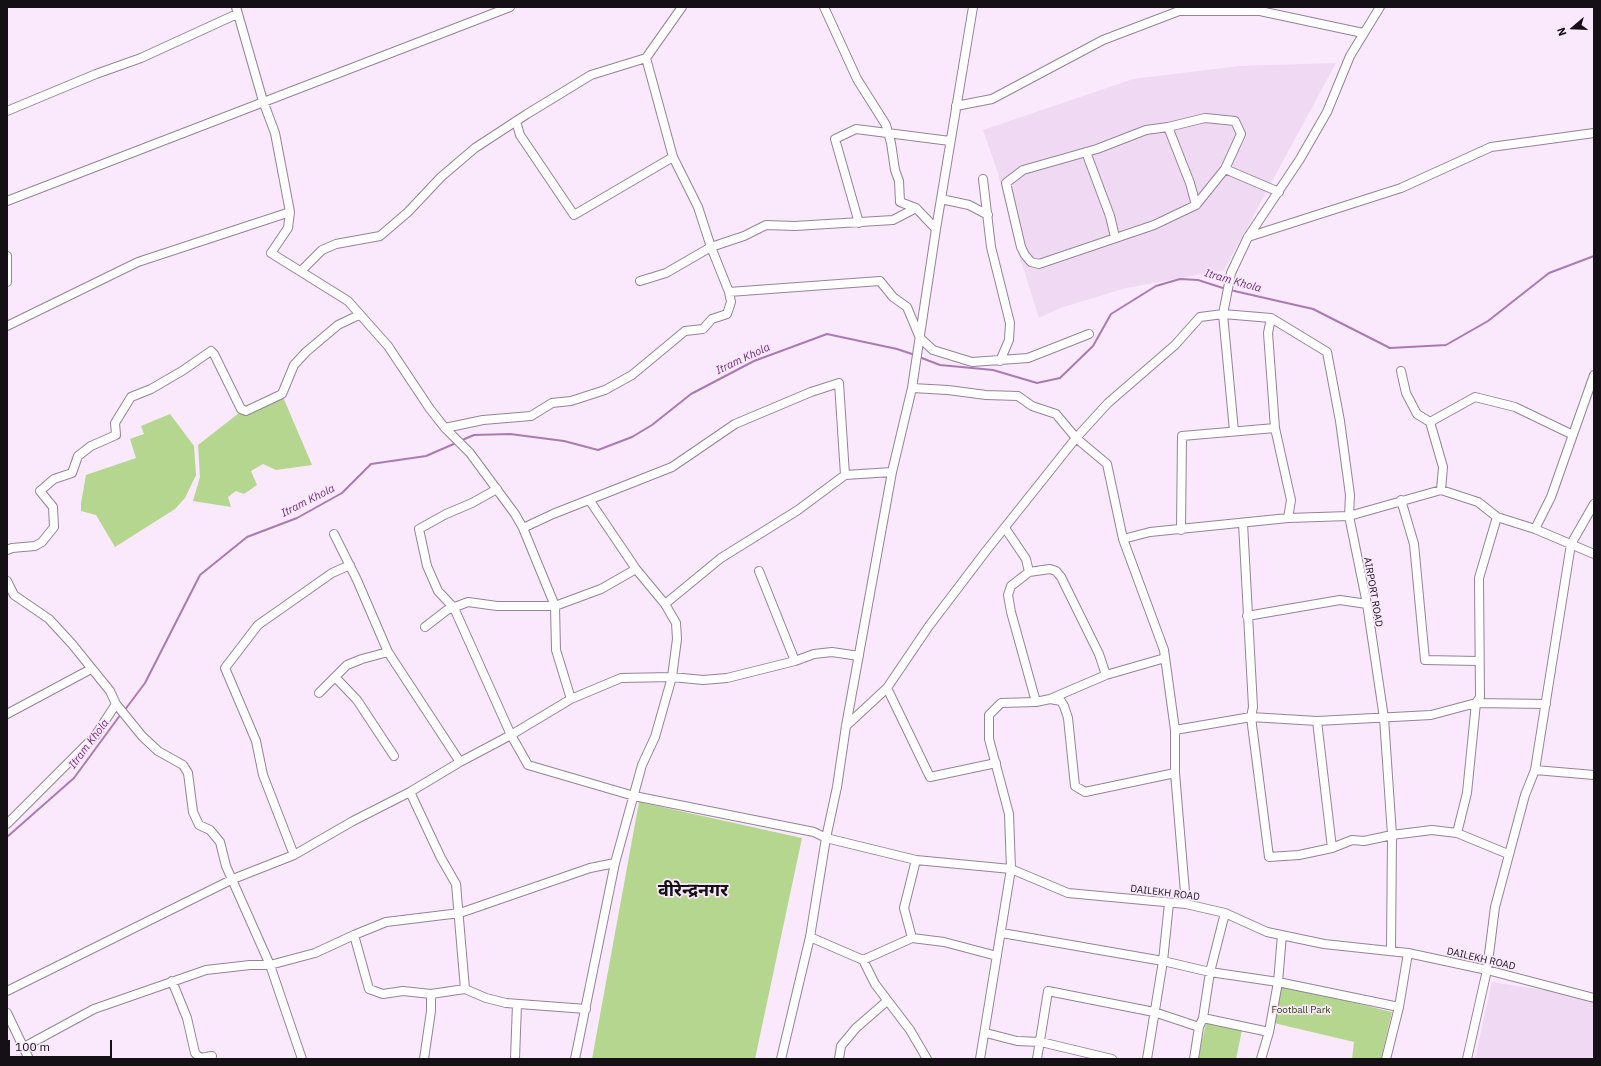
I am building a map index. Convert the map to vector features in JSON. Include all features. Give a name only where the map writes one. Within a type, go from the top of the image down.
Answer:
[{"type":"street","points":[[7,201],[510,7]]},
{"type":"street","points":[[301,271],[322,250],[336,244],[380,236],[408,212],[441,177],[475,148],[516,121],[591,75],[646,58],[663,36],[682,7]]},
{"type":"street","points":[[824,7],[857,79],[886,125],[895,170],[899,181],[900,202],[916,208],[936,229]]},
{"type":"street","points":[[781,1059],[810,937],[826,838],[837,787],[846,726],[892,472],[912,388],[950,141],[973,7]]},
{"type":"street","points":[[1234,431],[1223,314],[1231,274],[1248,236],[1279,192],[1327,112],[1350,56],[1380,7]]},
{"type":"street","points":[[956,106],[992,99],[1103,40],[1177,9],[1260,11],[1363,33]]},
{"type":"street","points":[[7,111],[96,74],[142,58],[237,10],[263,101],[275,133],[290,212],[288,228],[271,253],[348,301],[388,346],[408,378],[445,428],[470,453],[497,489],[523,528],[555,606],[556,650],[571,699]]},
{"type":"street","points":[[445,428],[483,420],[531,416],[552,403],[571,401],[606,390],[632,375],[685,331],[703,329],[712,319],[727,314],[731,302],[729,292],[711,247],[698,207],[673,157],[646,58]]},
{"type":"street","points":[[1204,118],[1235,121],[1241,134],[1225,169],[1196,205],[1154,225],[1039,264],[1031,262],[1021,247],[1006,183],[1023,170],[1086,152],[1146,130],[1168,127],[1204,118]]},
{"type":"street","points":[[516,121],[520,135],[574,215],[673,157]]},
{"type":"street","points":[[1168,127],[1190,183],[1196,205]]},
{"type":"street","points":[[859,223],[835,139],[856,130],[950,141]]},
{"type":"street","points":[[1248,236],[1401,188],[1491,147],[1594,133]]},
{"type":"street","points":[[1086,152],[1110,216],[1115,237]]},
{"type":"street","points":[[1225,169],[1279,192]]},
{"type":"street","points":[[983,179],[993,259],[1010,323],[1009,340],[1000,361]]},
{"type":"street","points":[[941,199],[969,205],[988,216]]},
{"type":"street","points":[[640,281],[666,273],[711,247],[744,236],[766,225],[795,226],[893,220],[916,208]]},
{"type":"street","points":[[7,326],[138,262],[290,212]]},
{"type":"street","points":[[7,256],[7,282]]},
{"type":"street","points":[[729,292],[880,281],[893,297],[906,307],[920,341],[933,350],[972,362],[1028,358],[1089,334]]},
{"type":"street","name":"AIRPORT ROAD","points":[[846,726],[887,688],[929,626],[1076,438],[1108,403],[1175,345],[1200,317],[1223,314],[1271,318],[1327,352],[1340,421],[1350,495],[1349,516],[1366,604],[1384,718],[1392,835],[1391,950]]},
{"type":"street","points":[[7,550],[12,548],[35,546],[42,542],[54,527],[52,507],[40,491],[54,479],[72,473],[78,456],[91,446],[116,435],[115,422],[131,397],[151,389],[182,371],[211,351],[214,354],[242,410],[246,410],[282,394],[294,365],[306,352],[338,325],[359,315]]},
{"type":"street","points":[[1271,318],[1268,333],[1276,428],[1291,500],[1288,518]]},
{"type":"street","points":[[1401,371],[1406,393],[1417,414],[1430,422],[1443,467],[1441,490]]},
{"type":"street","points":[[1534,529],[1551,497],[1594,375]]},
{"type":"street","points":[[523,528],[553,514],[590,501],[672,467],[735,424],[811,392],[839,383],[845,474]]},
{"type":"street","points":[[912,388],[948,390],[986,395],[1018,396],[1032,406],[1056,414],[1076,438],[1107,464],[1123,539],[1164,650],[1175,730],[1175,773],[1186,904]]},
{"type":"street","points":[[1430,422],[1475,397],[1515,407],[1573,436]]},
{"type":"street","points":[[1181,530],[1182,436],[1276,428]]},
{"type":"street","points":[[664,604],[721,558],[798,510],[845,474],[892,472]]},
{"type":"street","name":"DAILEKH ROAD","points":[[497,489],[419,529],[427,566],[438,591],[454,608],[510,735],[528,765],[634,796],[814,832],[826,838],[916,860],[1011,869],[1068,893],[1186,904],[1225,913],[1267,932],[1324,944],[1408,953],[1487,970],[1594,998]]},
{"type":"street","points":[[1123,539],[1150,532],[1288,518],[1349,516],[1401,500],[1441,490],[1478,502],[1497,517],[1534,529],[1594,554]]},
{"type":"street","points":[[1401,500],[1414,544],[1425,660],[1478,660]]},
{"type":"street","points":[[575,1059],[615,863],[642,765],[655,737],[672,677],[677,639],[676,623],[664,604],[636,569],[590,501]]},
{"type":"street","points":[[1467,1059],[1487,970],[1492,922],[1508,854],[1525,795],[1535,770],[1571,544],[1594,504]]},
{"type":"street","points":[[1457,833],[1467,793],[1476,703],[1480,697],[1478,660],[1479,578],[1497,517]]},
{"type":"street","points":[[1243,523],[1253,707],[1251,717],[1269,856],[1299,855],[1332,848],[1352,840],[1364,841],[1392,835],[1432,830],[1457,833],[1508,854]]},
{"type":"street","points":[[1005,528],[1026,559],[1029,572]]},
{"type":"street","points":[[334,534],[350,565],[388,652],[460,762]]},
{"type":"street","points":[[294,855],[263,775],[256,741],[225,668],[258,625],[332,573],[350,565]]},
{"type":"street","points":[[1036,702],[1010,612],[1008,595],[1012,586],[1029,572],[1050,568],[1056,571],[1061,577],[1099,654],[1106,675]]},
{"type":"street","points":[[425,627],[447,610],[468,602],[497,606],[555,606],[601,588],[636,569]]},
{"type":"street","points":[[759,571],[795,661]]},
{"type":"street","points":[[7,581],[14,594],[49,619],[72,644],[110,691],[116,704],[132,725],[158,751],[183,765],[188,773],[194,812],[199,825],[210,830],[220,842],[223,856],[232,879],[270,965],[302,1059]]},
{"type":"street","points":[[1247,616],[1340,600],[1366,604]]},
{"type":"street","points":[[319,693],[347,665],[388,652]]},
{"type":"street","points":[[7,991],[232,879],[294,855],[352,822],[410,792],[571,699],[620,678],[672,677],[703,680],[727,678],[795,661],[814,654],[832,652],[859,656]]},
{"type":"street","points":[[980,1059],[986,1033],[1011,869],[1009,814],[989,739],[988,715],[1001,703],[1036,702],[1050,699],[1106,675],[1165,658]]},
{"type":"street","points":[[7,714],[91,669]]},
{"type":"street","points":[[335,677],[357,700],[394,756]]},
{"type":"street","points":[[887,688],[930,777],[996,763]]},
{"type":"street","points":[[1050,699],[1061,701],[1064,706],[1068,718],[1075,786],[1085,792],[1175,773]]},
{"type":"street","points":[[1175,730],[1251,717],[1317,721],[1431,715],[1476,703],[1546,704]]},
{"type":"street","points":[[7,824],[95,736],[116,704]]},
{"type":"street","points":[[1317,721],[1332,848]]},
{"type":"street","points":[[1535,770],[1594,775]]},
{"type":"street","points":[[410,792],[441,858],[456,884],[460,913],[465,989]]},
{"type":"street","points":[[912,938],[904,908],[916,860]]},
{"type":"street","points":[[24,1047],[94,1008],[206,970],[250,965],[270,965],[315,953],[354,934],[386,922],[460,913],[590,868],[615,863]]},
{"type":"street","points":[[1147,1059],[1163,961],[1169,903]]},
{"type":"street","points":[[1194,1059],[1199,1027],[1203,1018],[1210,972],[1225,913]]},
{"type":"street","points":[[1002,933],[1163,961],[1210,972],[1278,982],[1399,1007]]},
{"type":"street","points":[[354,934],[369,989],[384,994],[403,991],[431,994],[465,989],[486,998],[517,1004],[586,1009]]},
{"type":"street","points":[[1261,1059],[1269,1032],[1278,982],[1282,935]]},
{"type":"street","points":[[810,937],[863,960],[875,984],[910,1030],[927,1059]]},
{"type":"street","points":[[863,960],[912,938],[944,942],[997,956]]},
{"type":"street","points":[[1386,1059],[1399,1007],[1408,953]]},
{"type":"street","points":[[172,981],[187,1018],[195,1053],[200,1058],[212,1056]]},
{"type":"street","points":[[1037,1059],[1041,1042],[1048,991],[1154,1012],[1199,1027]]},
{"type":"street","points":[[424,1059],[431,1011],[431,994]]},
{"type":"street","points":[[839,1059],[841,1046],[856,1028],[887,1001]]},
{"type":"street","points":[[515,1059],[517,1004]]},
{"type":"street","points":[[7,1013],[29,1059]]},
{"type":"street","points":[[1203,1018],[1269,1032]]},
{"type":"street","points":[[986,1033],[1017,1041],[1041,1042],[1112,1059]]},
{"type":"shaded area","points":[[1336,63],[1224,270],[1126,288],[1060,308],[1039,318],[1013,236],[998,173],[983,130],[1133,79],[1240,66]]},
{"type":"shaded area","points":[[1492,982],[1594,998],[1594,1059],[1475,1059]]},
{"type":"green space","points":[[283,397],[312,465],[276,470],[263,464],[251,471],[257,485],[244,494],[236,491],[228,497],[231,507],[193,501],[200,477],[198,445],[239,413],[246,413]]},
{"type":"green space","points":[[170,414],[194,446],[196,475],[185,498],[175,509],[115,547],[96,515],[81,511],[86,475],[136,458],[130,439],[144,434],[141,426]]},
{"type":"green space","points":[[639,802],[802,838],[755,1059],[592,1059]]},
{"type":"green space","name":"Football Park","points":[[1281,985],[1392,1012],[1381,1059],[1352,1059],[1354,1042],[1274,1023]]},
{"type":"green space","points":[[1212,1022],[1242,1030],[1236,1059],[1198,1059],[1206,1023]]},
{"type":"waterway","name":"Itram Khola","points":[[1230,290],[1313,309],[1390,348],[1446,345],[1488,321],[1549,273],[1594,256]]},
{"type":"waterway","name":"Itram Khola","points":[[919,357],[940,365],[993,370],[1037,383],[1060,378],[1093,346],[1111,314],[1156,286],[1180,279],[1198,280],[1226,289]]},
{"type":"waterway","name":"Itram Khola","points":[[460,441],[474,435],[510,434],[564,441],[598,450],[632,437],[652,425],[691,394],[754,361],[827,334],[897,349],[915,355]]},
{"type":"waterway","name":"Itram Khola","points":[[124,711],[145,683],[200,575],[247,537],[297,518],[342,493],[371,464],[426,456],[456,443]]},
{"type":"waterway","name":"Itram Khola","points":[[7,837],[74,778],[121,714]]},
{"type":"district","name":"वीरेन्द्रनगर","points":[[693,891]]}]
